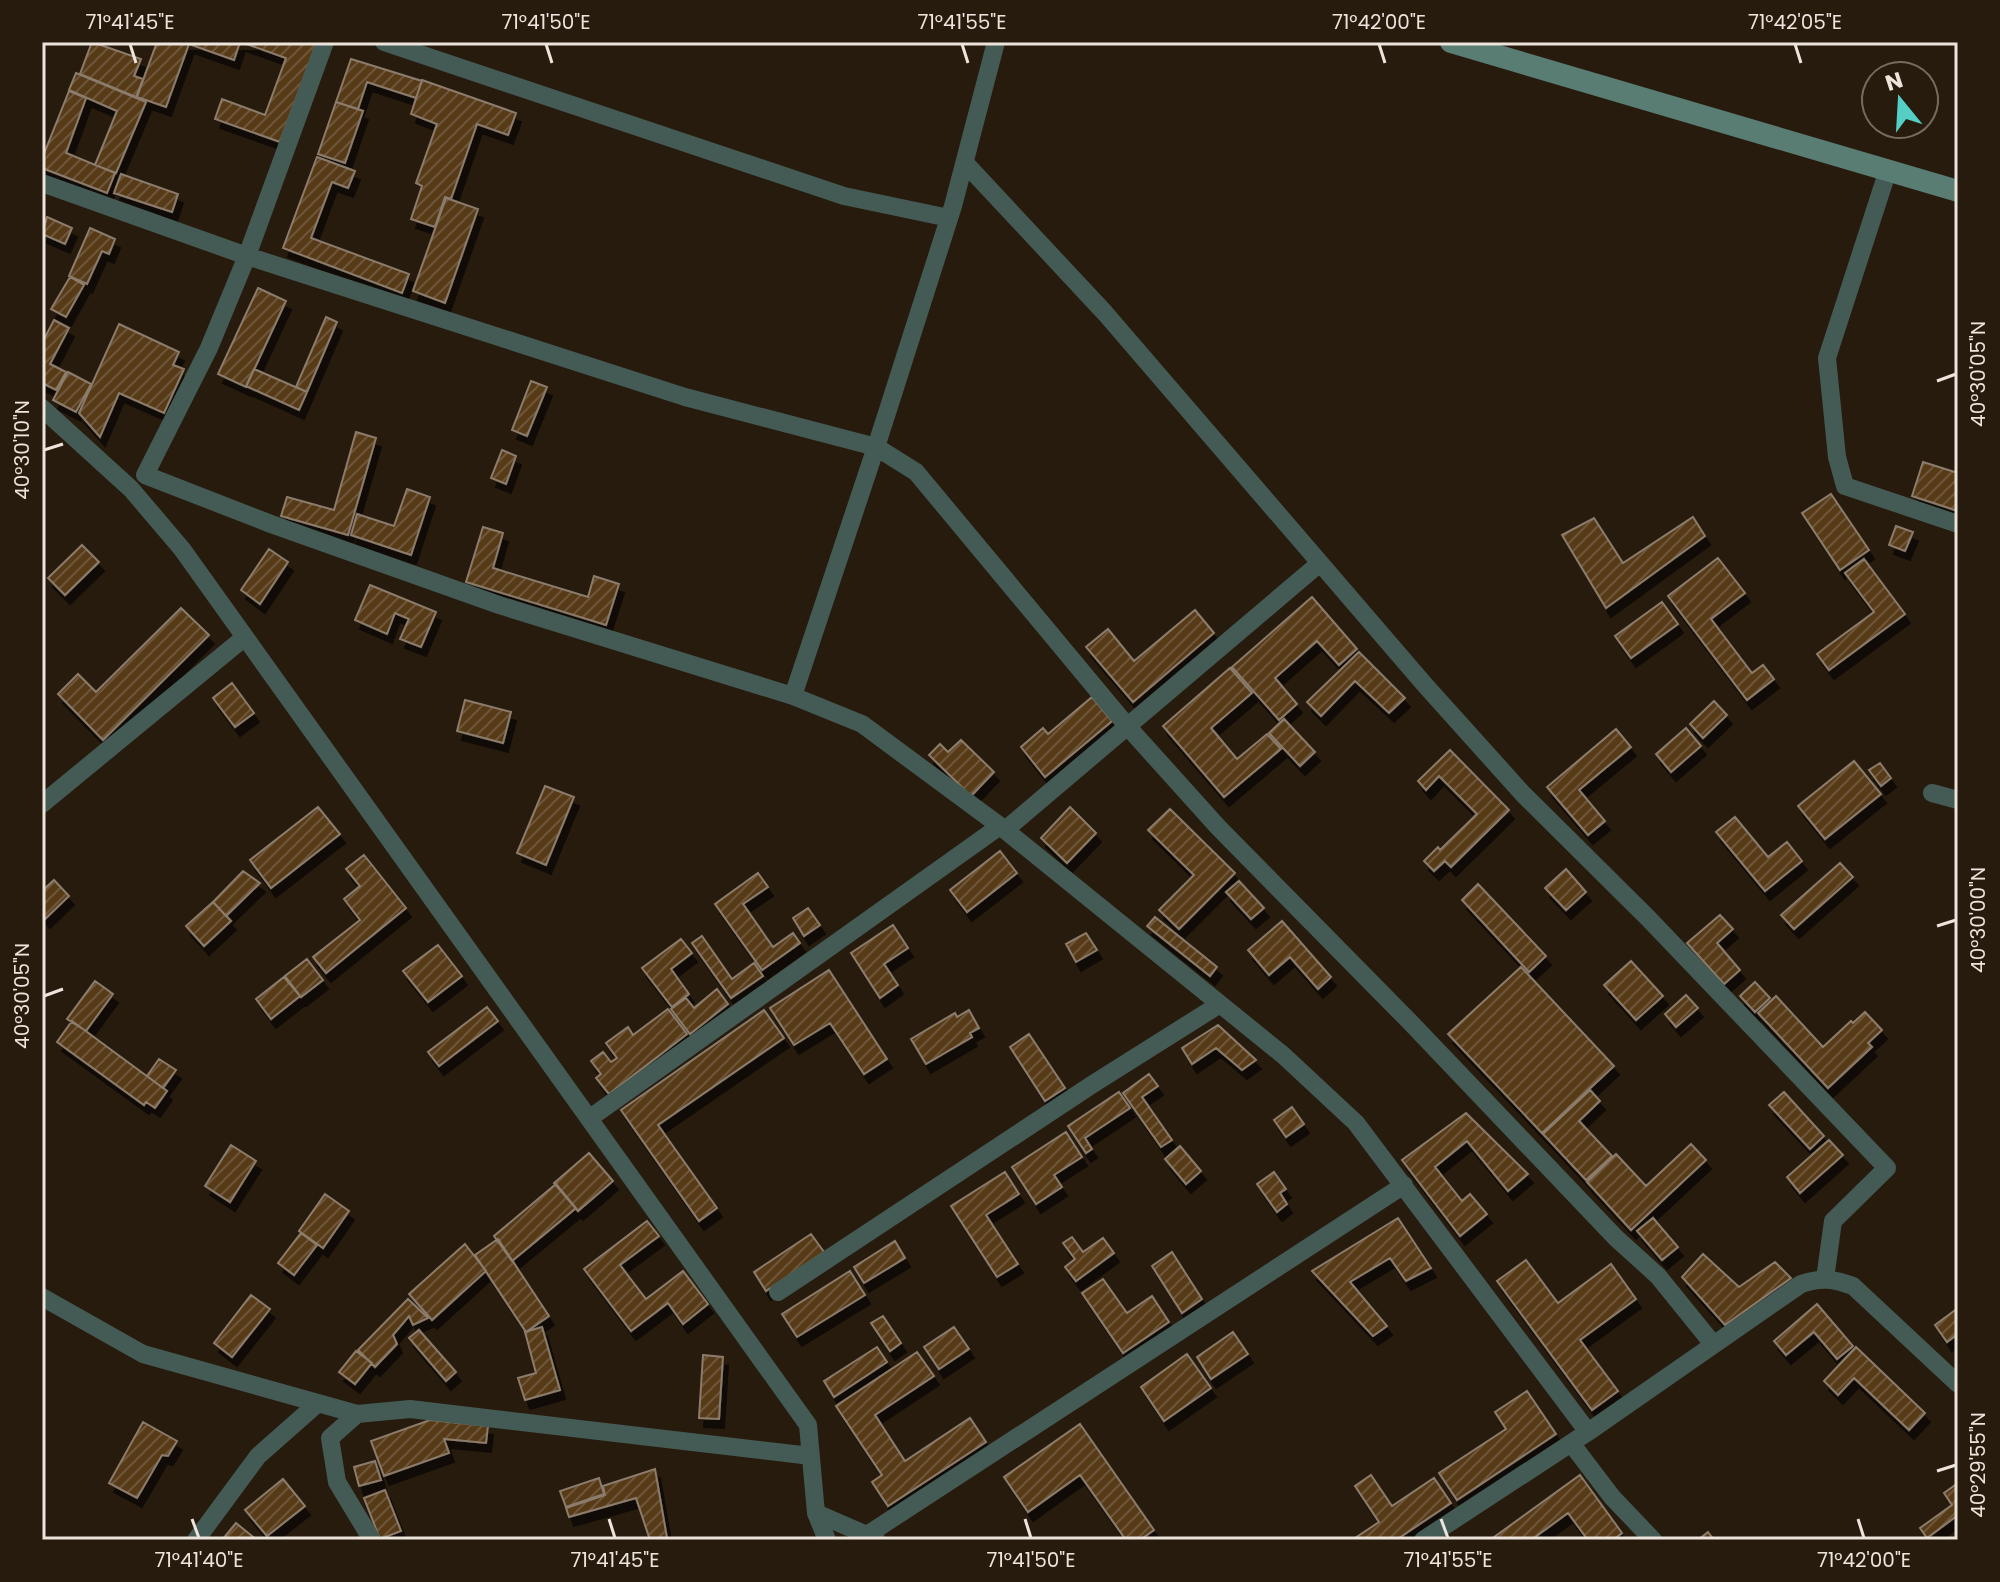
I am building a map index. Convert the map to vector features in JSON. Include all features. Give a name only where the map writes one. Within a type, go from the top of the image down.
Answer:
[{"type":"main road","points":[[1451,42],[1888,170],[1956,184]]},
{"type":"street","points":[[131,489],[145,475],[209,348],[247,256],[325,42]]},
{"type":"street","points":[[384,42],[844,196],[949,218]]},
{"type":"street","points":[[793,696],[949,218],[996,42]]},
{"type":"street","points":[[965,163],[1105,313],[1523,794],[1648,918],[1887,1168],[1833,1221],[1825,1279]]},
{"type":"street","points":[[1888,170],[1827,358],[1837,457],[1845,486],[1958,524]]},
{"type":"street","points":[[42,183],[247,256],[685,397],[876,447],[916,472],[1128,727],[1218,827],[1616,1238],[1658,1276],[1713,1344]]},
{"type":"street","points":[[42,408],[131,489],[182,549],[808,1425],[816,1513],[827,1540]]},
{"type":"street","points":[[145,475],[271,524],[499,605],[793,696],[862,724],[1003,828],[1283,1055],[1356,1123],[1588,1432]]},
{"type":"street","points":[[590,1118],[1003,828],[1128,727],[1320,563]]},
{"type":"street","points":[[42,804],[245,637]]},
{"type":"street","points":[[1932,793],[1958,800]]},
{"type":"street","points":[[778,1292],[1220,1004]]},
{"type":"street","points":[[816,1513],[873,1538],[1404,1185]]},
{"type":"street","points":[[1423,1540],[1588,1432],[1801,1284],[1817,1278],[1853,1286],[1958,1384]]},
{"type":"street","points":[[42,1297],[143,1354],[357,1414],[410,1409],[811,1456]]},
{"type":"street","points":[[196,1540],[258,1456],[318,1403]]},
{"type":"street","points":[[357,1414],[330,1438],[337,1482],[372,1540]]},
{"type":"street","points":[[1571,1443],[1612,1497],[1653,1540]]},
{"type":"building","points":[[92,42],[141,59],[134,76],[143,79],[136,97],[80,74]]},
{"type":"building","points":[[157,42],[240,42],[234,60],[189,44],[166,107],[137,97]]},
{"type":"building","points":[[241,42],[317,42],[280,142],[215,119],[222,99],[265,115],[286,58]]},
{"type":"building","points":[[351,59],[422,81],[416,98],[367,82],[358,109],[336,102]]},
{"type":"building","points":[[76,73],[146,102],[116,173],[95,165],[117,111],[69,90]]},
{"type":"building","points":[[422,80],[516,113],[508,135],[477,124],[451,199],[445,197],[435,227],[411,219],[422,186],[416,183],[437,124],[411,114]]},
{"type":"building","points":[[69,91],[86,98],[66,153],[115,173],[107,193],[42,168],[42,159]]},
{"type":"building","points":[[336,102],[363,111],[345,163],[318,154]]},
{"type":"building","points":[[317,157],[355,171],[348,188],[332,182],[311,238],[409,274],[402,293],[283,248]]},
{"type":"building","points":[[121,174],[178,194],[172,212],[114,193]]},
{"type":"building","points":[[446,198],[478,209],[445,303],[413,291]]},
{"type":"building","points":[[47,217],[72,228],[65,244],[42,234]]},
{"type":"building","points":[[90,228],[115,239],[109,254],[102,251],[87,284],[69,276]]},
{"type":"building","points":[[70,277],[84,285],[66,317],[51,309]]},
{"type":"building","points":[[258,288],[286,301],[246,387],[218,374]]},
{"type":"building","points":[[326,317],[337,322],[307,392],[296,387]]},
{"type":"building","points":[[54,320],[69,328],[50,364],[66,372],[56,390],[42,383],[42,343]]},
{"type":"building","points":[[119,324],[179,352],[173,365],[184,369],[164,413],[119,393],[100,437],[79,413]]},
{"type":"building","points":[[254,369],[307,392],[299,410],[246,386]]},
{"type":"building","points":[[68,372],[91,384],[76,412],[53,400]]},
{"type":"building","points":[[531,381],[547,387],[527,436],[512,430]]},
{"type":"building","points":[[356,432],[376,438],[348,535],[281,516],[287,497],[334,510]]},
{"type":"building","points":[[502,450],[516,456],[506,484],[491,478]]},
{"type":"building","points":[[1923,462],[1958,473],[1958,511],[1912,496]]},
{"type":"building","points":[[407,489],[430,497],[411,555],[351,535],[357,514],[394,526]]},
{"type":"building","points":[[1831,494],[1869,550],[1840,570],[1802,513]]},
{"type":"building","points":[[1693,517],[1705,536],[1606,608],[1562,535],[1594,518],[1623,563]]},
{"type":"building","points":[[1896,526],[1913,532],[1905,551],[1889,545]]},
{"type":"building","points":[[483,527],[503,533],[493,568],[588,597],[594,576],[619,584],[606,625],[466,582]]},
{"type":"building","points":[[82,545],[99,562],[65,595],[48,578]]},
{"type":"building","points":[[269,549],[288,562],[260,604],[241,590]]},
{"type":"building","points":[[1718,558],[1745,593],[1711,619],[1752,673],[1763,665],[1774,679],[1747,700],[1668,596]]},
{"type":"building","points":[[1864,559],[1905,614],[1829,670],[1817,654],[1874,612],[1845,573]]},
{"type":"building","points":[[370,585],[436,612],[421,647],[400,639],[409,619],[395,613],[387,634],[355,620]]},
{"type":"building","points":[[1312,597],[1357,649],[1339,665],[1317,641],[1275,678],[1297,704],[1279,720],[1232,667]]},
{"type":"building","points":[[1662,602],[1678,624],[1631,658],[1615,636]]},
{"type":"building","points":[[181,608],[209,635],[103,740],[58,694],[78,674],[96,692]]},
{"type":"building","points":[[1195,610],[1214,633],[1133,702],[1086,647],[1108,629],[1134,661]]},
{"type":"building","points":[[1359,652],[1405,698],[1389,713],[1355,681],[1321,716],[1307,702]]},
{"type":"building","points":[[1230,668],[1252,693],[1211,728],[1237,759],[1267,734],[1281,749],[1224,797],[1163,726]]},
{"type":"building","points":[[232,683],[254,713],[235,727],[213,698]]},
{"type":"building","points":[[1092,697],[1112,721],[1045,777],[1021,747],[1043,728],[1048,734]]},
{"type":"building","points":[[465,700],[511,712],[503,743],[457,731]]},
{"type":"building","points":[[1714,701],[1727,715],[1703,738],[1690,724]]},
{"type":"building","points":[[1284,719],[1315,752],[1300,766],[1269,733]]},
{"type":"building","points":[[1686,728],[1701,746],[1671,772],[1656,754]]},
{"type":"building","points":[[1616,729],[1631,747],[1579,790],[1605,821],[1588,835],[1547,787]]},
{"type":"building","points":[[961,740],[994,772],[971,796],[929,755],[940,744],[948,752]]},
{"type":"building","points":[[1450,750],[1509,810],[1451,867],[1445,861],[1434,871],[1424,861],[1477,814],[1439,776],[1426,790],[1418,781]]},
{"type":"building","points":[[1854,761],[1881,794],[1825,839],[1798,806]]},
{"type":"building","points":[[1880,763],[1891,778],[1881,786],[1869,770]]},
{"type":"building","points":[[545,786],[574,797],[546,865],[517,853]]},
{"type":"building","points":[[318,807],[340,834],[271,888],[250,860]]},
{"type":"building","points":[[1070,807],[1096,833],[1067,863],[1041,838]]},
{"type":"building","points":[[1170,809],[1235,873],[1179,929],[1159,910],[1194,875],[1148,830]]},
{"type":"building","points":[[1735,817],[1768,857],[1787,842],[1802,861],[1765,891],[1716,832]]},
{"type":"building","points":[[1000,851],[1017,873],[967,912],[950,890]]},
{"type":"building","points":[[364,855],[406,908],[326,973],[313,957],[360,920],[344,899],[360,886],[346,869]]},
{"type":"building","points":[[1840,863],[1853,877],[1794,929],[1781,915]]},
{"type":"building","points":[[1566,869],[1586,892],[1566,910],[1545,888]]},
{"type":"building","points":[[243,871],[260,883],[226,916],[213,902]]},
{"type":"building","points":[[758,873],[768,887],[743,904],[773,947],[793,933],[800,943],[762,970],[715,904]]},
{"type":"building","points":[[54,880],[69,896],[45,919],[42,916],[42,891]]},
{"type":"building","points":[[1239,881],[1264,908],[1251,919],[1226,892]]},
{"type":"building","points":[[1478,884],[1546,956],[1529,972],[1462,900]]},
{"type":"building","points":[[213,902],[231,921],[204,946],[186,926]]},
{"type":"building","points":[[808,908],[820,925],[804,936],[793,918]]},
{"type":"building","points":[[1720,915],[1733,929],[1717,943],[1740,970],[1724,984],[1687,943]]},
{"type":"building","points":[[1155,917],[1217,967],[1210,976],[1147,926]]},
{"type":"building","points":[[1282,921],[1331,977],[1318,989],[1290,957],[1269,975],[1248,950]]},
{"type":"building","points":[[893,925],[908,948],[884,964],[898,985],[880,998],[851,953]]},
{"type":"building","points":[[1086,933],[1097,950],[1076,962],[1066,944]]},
{"type":"building","points":[[702,936],[732,979],[754,963],[763,976],[731,998],[692,943]]},
{"type":"building","points":[[681,939],[692,953],[671,969],[689,994],[672,1007],[642,968]]},
{"type":"building","points":[[438,945],[462,976],[428,1002],[403,971]]},
{"type":"building","points":[[307,959],[323,980],[301,997],[285,976]]},
{"type":"building","points":[[1631,961],[1663,996],[1636,1020],[1604,985]]},
{"type":"building","points":[[1521,967],[1614,1066],[1542,1133],[1448,1034]]},
{"type":"building","points":[[829,970],[887,1059],[864,1074],[830,1023],[794,1045],[770,1008]]},
{"type":"building","points":[[284,977],[300,996],[271,1019],[256,999]]},
{"type":"building","points":[[95,981],[113,994],[86,1031],[67,1019]]},
{"type":"building","points":[[1755,982],[1770,998],[1755,1012],[1740,996]]},
{"type":"building","points":[[717,989],[728,1004],[690,1034],[671,1009],[686,998],[694,1008]]},
{"type":"building","points":[[1686,995],[1698,1008],[1676,1027],[1665,1014]]},
{"type":"building","points":[[1776,996],[1823,1047],[1865,1012],[1882,1030],[1868,1043],[1872,1047],[1828,1088],[1758,1013]]},
{"type":"building","points":[[487,1007],[498,1021],[439,1066],[428,1052]]},
{"type":"building","points":[[668,1009],[687,1034],[609,1094],[596,1078],[601,1074],[591,1061],[603,1052],[611,1062],[617,1058],[606,1043],[628,1027],[633,1035]]},
{"type":"building","points":[[764,1010],[784,1038],[658,1125],[717,1208],[699,1221],[621,1110]]},
{"type":"building","points":[[969,1010],[979,1028],[970,1033],[972,1037],[926,1064],[911,1039],[955,1013],[957,1017]]},
{"type":"building","points":[[72,1021],[167,1091],[155,1108],[146,1102],[144,1105],[57,1042]]},
{"type":"building","points":[[1218,1025],[1256,1060],[1242,1070],[1216,1048],[1192,1064],[1182,1048]]},
{"type":"building","points":[[1029,1034],[1065,1088],[1045,1101],[1010,1047]]},
{"type":"building","points":[[159,1059],[176,1070],[163,1088],[147,1076]]},
{"type":"building","points":[[1149,1074],[1158,1086],[1142,1097],[1172,1140],[1161,1147],[1123,1093]]},
{"type":"building","points":[[1590,1090],[1600,1101],[1579,1121],[1612,1156],[1586,1180],[1543,1134]]},
{"type":"building","points":[[1119,1092],[1130,1108],[1085,1138],[1092,1149],[1086,1153],[1068,1126]]},
{"type":"building","points":[[1784,1092],[1824,1136],[1810,1149],[1769,1105]]},
{"type":"building","points":[[1292,1107],[1304,1124],[1286,1137],[1274,1120]]},
{"type":"building","points":[[1466,1113],[1528,1174],[1508,1191],[1467,1141],[1435,1167],[1462,1201],[1470,1194],[1487,1214],[1460,1236],[1402,1160]]},
{"type":"building","points":[[1066,1132],[1082,1157],[1054,1175],[1062,1187],[1036,1204],[1012,1167]]},
{"type":"building","points":[[1829,1140],[1843,1155],[1800,1193],[1787,1177]]},
{"type":"building","points":[[1691,1144],[1706,1160],[1631,1230],[1587,1182],[1616,1154],[1646,1186]]},
{"type":"building","points":[[231,1145],[256,1161],[230,1202],[205,1186]]},
{"type":"building","points":[[1180,1146],[1201,1171],[1186,1184],[1165,1159]]},
{"type":"building","points":[[589,1153],[613,1181],[578,1211],[554,1183]]},
{"type":"building","points":[[1005,1172],[1019,1194],[986,1215],[1018,1264],[997,1277],[951,1206]]},
{"type":"building","points":[[1274,1172],[1286,1189],[1280,1193],[1287,1204],[1277,1212],[1257,1184]]},
{"type":"building","points":[[556,1184],[576,1208],[512,1261],[494,1236]]},
{"type":"building","points":[[325,1194],[349,1211],[323,1248],[299,1231]]},
{"type":"building","points":[[1398,1218],[1431,1268],[1406,1281],[1390,1258],[1350,1282],[1387,1326],[1373,1336],[1312,1271]]},
{"type":"building","points":[[1653,1218],[1678,1247],[1662,1260],[1637,1231]]},
{"type":"building","points":[[647,1221],[659,1236],[620,1265],[646,1299],[683,1271],[708,1304],[683,1324],[668,1303],[631,1331],[584,1269]]},
{"type":"building","points":[[301,1233],[317,1245],[294,1275],[278,1263]]},
{"type":"building","points":[[811,1234],[824,1252],[766,1291],[754,1272]]},
{"type":"building","points":[[1072,1237],[1083,1252],[1103,1238],[1114,1253],[1076,1281],[1065,1267],[1075,1259],[1063,1243]]},
{"type":"building","points":[[498,1239],[549,1316],[526,1332],[475,1255]]},
{"type":"building","points":[[895,1241],[905,1258],[864,1283],[854,1267]]},
{"type":"building","points":[[465,1244],[486,1271],[432,1320],[409,1294]]},
{"type":"building","points":[[1172,1252],[1202,1299],[1182,1313],[1152,1266]]},
{"type":"building","points":[[1703,1254],[1739,1287],[1775,1262],[1791,1278],[1725,1325],[1682,1277]]},
{"type":"building","points":[[1526,1260],[1558,1303],[1611,1264],[1636,1299],[1580,1340],[1618,1391],[1592,1410],[1497,1281]]},
{"type":"building","points":[[850,1271],[865,1295],[797,1337],[782,1314]]},
{"type":"building","points":[[1103,1279],[1127,1313],[1152,1296],[1169,1322],[1123,1353],[1082,1293]]},
{"type":"building","points":[[251,1295],[270,1309],[232,1357],[214,1343]]},
{"type":"building","points":[[408,1299],[428,1318],[413,1325],[409,1316],[393,1335],[397,1344],[375,1367],[358,1350]]},
{"type":"building","points":[[1817,1304],[1853,1346],[1837,1359],[1814,1332],[1786,1355],[1774,1341]]},
{"type":"building","points":[[1958,1308],[1958,1334],[1947,1342],[1935,1325]]},
{"type":"building","points":[[883,1316],[901,1343],[890,1351],[871,1323]]},
{"type":"building","points":[[542,1327],[560,1390],[525,1400],[518,1378],[536,1373],[525,1332]]},
{"type":"building","points":[[954,1327],[969,1349],[939,1369],[924,1347]]},
{"type":"building","points":[[419,1330],[456,1372],[446,1381],[409,1338]]},
{"type":"building","points":[[1233,1332],[1248,1354],[1211,1379],[1197,1357]]},
{"type":"building","points":[[877,1347],[887,1362],[834,1397],[824,1381]]},
{"type":"building","points":[[1856,1347],[1925,1413],[1909,1430],[1854,1378],[1838,1395],[1824,1381]]},
{"type":"building","points":[[356,1351],[372,1363],[355,1384],[339,1372]]},
{"type":"building","points":[[917,1352],[934,1376],[875,1415],[905,1461],[970,1418],[986,1442],[888,1506],[872,1482],[882,1475],[836,1406]]},
{"type":"building","points":[[1187,1354],[1211,1388],[1164,1421],[1141,1387]]},
{"type":"building","points":[[703,1355],[723,1357],[719,1419],[699,1418]]},
{"type":"building","points":[[1527,1391],[1556,1434],[1457,1500],[1439,1473],[1506,1429],[1495,1412]]},
{"type":"building","points":[[430,1420],[488,1426],[486,1443],[444,1439],[449,1453],[384,1476],[371,1441]]},
{"type":"building","points":[[143,1422],[177,1441],[168,1456],[162,1455],[137,1498],[109,1483]]},
{"type":"building","points":[[1080,1424],[1154,1530],[1140,1540],[1126,1540],[1080,1475],[1028,1512],[1004,1477]]},
{"type":"building","points":[[375,1461],[381,1480],[359,1486],[354,1467]]},
{"type":"building","points":[[655,1469],[665,1540],[650,1540],[636,1498],[569,1517],[566,1508],[605,1495],[603,1486]]},
{"type":"building","points":[[1371,1475],[1392,1506],[1434,1478],[1451,1503],[1396,1540],[1352,1540],[1379,1522],[1355,1486]]},
{"type":"building","points":[[1580,1475],[1622,1533],[1613,1540],[1588,1540],[1568,1513],[1531,1540],[1490,1540]]},
{"type":"building","points":[[599,1478],[604,1494],[566,1507],[560,1491]]},
{"type":"building","points":[[283,1479],[305,1506],[267,1536],[245,1510]]},
{"type":"building","points":[[1958,1483],[1958,1515],[1927,1538],[1920,1528],[1952,1505],[1944,1493]]},
{"type":"building","points":[[385,1490],[401,1531],[380,1539],[364,1498]]},
{"type":"building","points":[[236,1523],[257,1540],[222,1540]]},
{"type":"building","points":[[1708,1532],[1714,1540],[1698,1540]]}]
